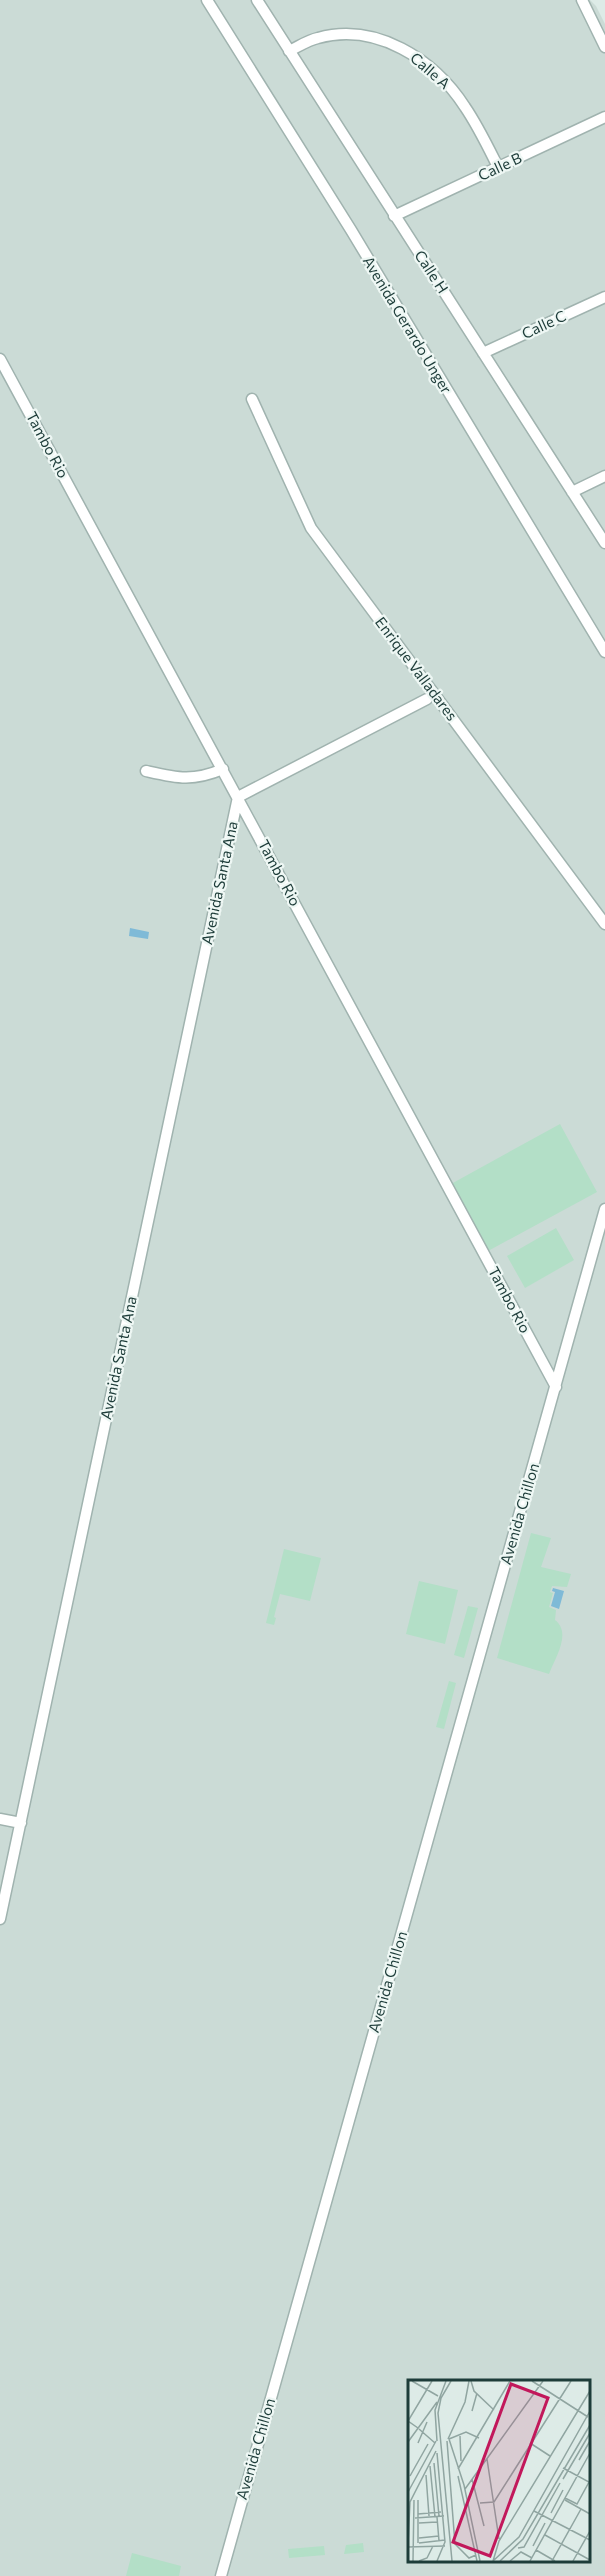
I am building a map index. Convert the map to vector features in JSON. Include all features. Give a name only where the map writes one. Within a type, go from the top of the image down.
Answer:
[{"type":"street","name":"Avenida Gerardo Unger","points":[[207,0],[351,230],[605,652]]},
{"type":"street","name":"Calle H","points":[[257,0],[605,543]]},
{"type":"street","points":[[582,0],[605,47]]},
{"type":"street","name":"Calle A","points":[[289,51],[317,38],[346,34],[378,38],[408,51],[431,68],[459,99],[498,167]]},
{"type":"street","name":"Calle B","points":[[394,216],[605,117]]},
{"type":"street","name":"Calle C","points":[[483,353],[605,297]]},
{"type":"street","name":"Tambo Rio","points":[[0,358],[556,1387]]},
{"type":"street","name":"Enrique Valladares","points":[[252,399],[311,528],[605,924]]},
{"type":"street","points":[[572,492],[605,476]]},
{"type":"street","points":[[238,797],[427,699]]},
{"type":"street","points":[[146,771],[190,779],[223,769]]},
{"type":"street","name":"Avenida Santa Ana","points":[[0,1919],[238,797]]},
{"type":"street","points":[[556,1387],[605,1209]]},
{"type":"street","name":"Avenida Chillon","points":[[221,2576],[556,1387]]},
{"type":"street","points":[[0,1819],[21,1823]]},
{"type":"shaded area","points":[[0,0],[590,0],[596,6],[605,24],[605,2576],[0,2576]]},
{"type":"green space","points":[[560,1124],[597,1192],[488,1251],[451,1184]]},
{"type":"green space","points":[[556,1228],[574,1260],[525,1288],[507,1256]]},
{"type":"green space","points":[[531,1533],[551,1538],[541,1567],[571,1574],[567,1587],[552,1586],[550,1592],[553,1593],[549,1607],[556,1610],[555,1620],[560,1625],[562,1639],[549,1674],[497,1658]]},
{"type":"green space","points":[[284,1549],[321,1558],[310,1601],[280,1594],[274,1625],[266,1623]]},
{"type":"green space","points":[[419,1581],[458,1590],[445,1644],[406,1634]]},
{"type":"green space","points":[[468,1606],[478,1608],[464,1658],[454,1655]]},
{"type":"green space","points":[[449,1681],[456,1683],[444,1729],[436,1727]]},
{"type":"green space","points":[[363,2543],[364,2552],[344,2554],[346,2545]]},
{"type":"green space","points":[[324,2546],[325,2555],[289,2558],[288,2549]]},
{"type":"green space","points":[[132,2553],[181,2566],[179,2576],[126,2576]]},
{"type":"water","points":[[130,928],[149,932],[148,939],[129,936]]},
{"type":"water","points":[[553,1588],[564,1591],[559,1609],[551,1606],[555,1592],[552,1591]]}]
